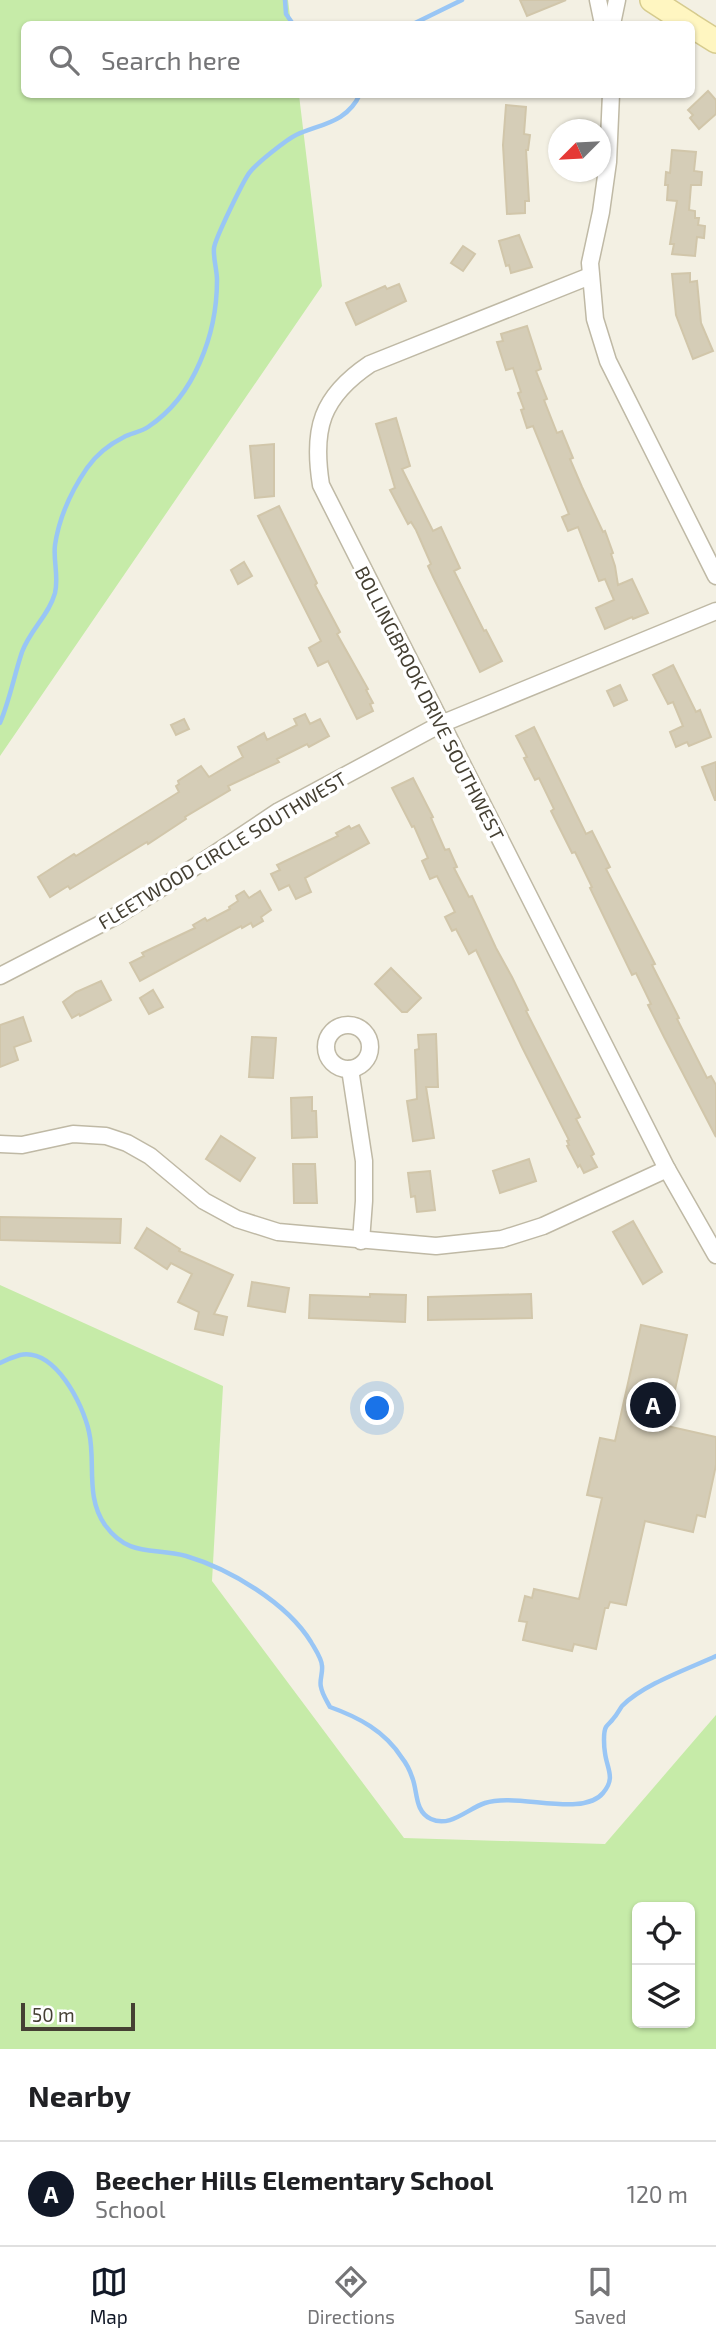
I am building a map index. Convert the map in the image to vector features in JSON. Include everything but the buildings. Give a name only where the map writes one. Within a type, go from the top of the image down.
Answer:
[{"type":"street","points":[[598,0],[602,21]]},
{"type":"street","points":[[613,21],[617,0]]},
{"type":"street","points":[[652,0],[678,21]]},
{"type":"street","points":[[695,30],[716,41]]},
{"type":"street","points":[[611,98],[608,162],[590,263],[595,319],[608,361],[716,576]]},
{"type":"street","name":"BOLLINGBROOK DRIVE SOUTHWEST","points":[[590,276],[370,364],[354,375],[330,403],[321,422],[316,456],[321,485],[667,1169],[716,1255]]},
{"type":"street","name":"FLEETWOOD CIRCLE SOUTHWEST","points":[[0,976],[118,915],[279,811],[441,724],[716,611]]},
{"type":"street","points":[[350,1069],[364,1161],[361,1241]]},
{"type":"street","points":[[0,1144],[22,1145],[73,1134],[106,1136],[127,1143],[150,1156],[204,1201],[237,1219],[278,1232],[436,1246],[502,1239],[543,1226],[667,1169]]},
{"type":"green space","points":[[0,0],[288,0],[291,21],[21,21],[21,98],[299,98],[322,286],[0,756]]},
{"type":"green space","points":[[0,1285],[223,1386],[212,1581],[404,1838],[605,1844],[716,1715],[716,2049],[0,2049]]},
{"type":"waterway","points":[[285,0],[286,14],[291,21]]},
{"type":"waterway","points":[[419,21],[462,0]]},
{"type":"waterway","points":[[0,723],[22,652],[55,593],[57,535],[76,486],[91,463],[104,450],[124,437],[145,429],[165,414],[185,390],[200,362],[216,301],[214,248],[247,177],[259,163],[291,138],[340,117],[358,98]]},
{"type":"waterway","points":[[0,1363],[20,1355],[33,1355],[56,1369],[74,1393],[89,1432],[95,1503],[105,1525],[114,1535],[132,1547],[174,1553],[221,1569],[256,1589],[288,1614],[301,1628],[321,1660],[321,1685],[330,1707],[351,1715],[388,1740],[405,1762],[422,1811],[431,1819],[445,1821],[498,1800],[565,1804],[580,1804],[593,1800],[603,1793],[609,1783],[604,1732],[622,1706],[654,1684],[716,1656]]},
{"type":"place","name":"Beecher Hills Elementary School","points":[[653,1405]]}]
